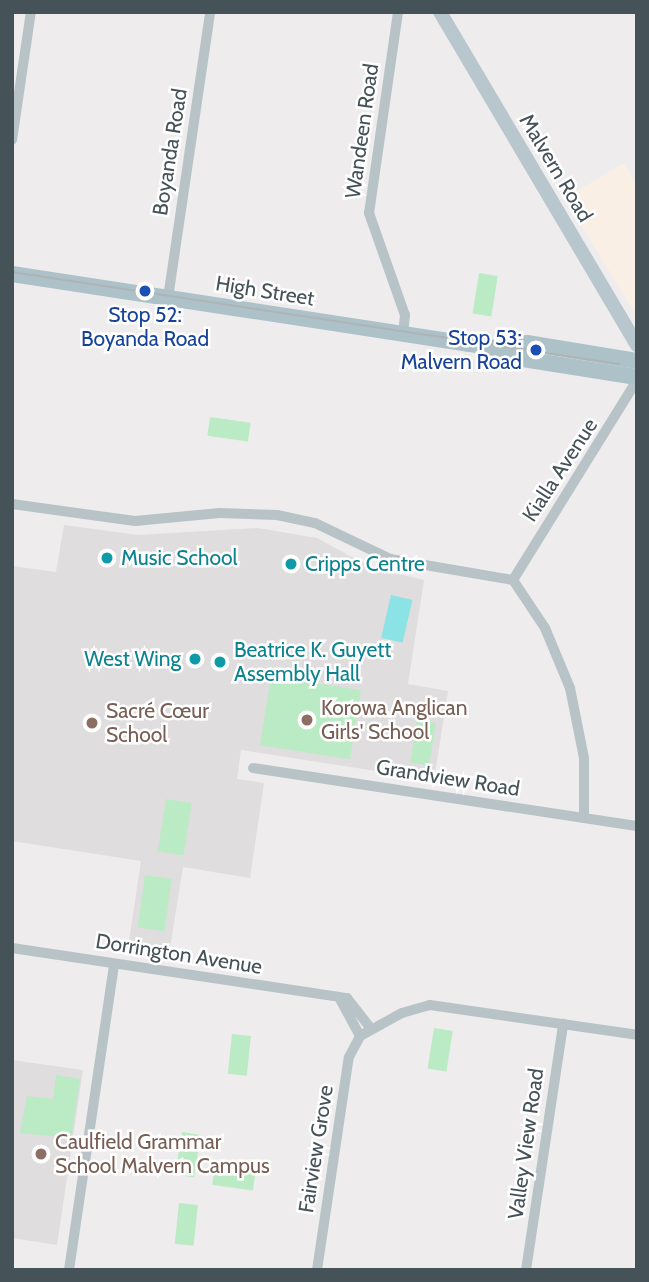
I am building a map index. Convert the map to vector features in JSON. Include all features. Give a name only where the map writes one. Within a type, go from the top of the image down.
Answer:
[{"type":"main road","name":"Malvern Road","points":[[440,12],[637,345]]},
{"type":"main road","name":"High Street","points":[[12,274],[511,350],[523,359],[637,378]]},
{"type":"main road","name":"High Street","points":[[511,350],[527,343],[637,360]]},
{"type":"street","points":[[12,139],[31,12]]},
{"type":"street","name":"Boyanda Road","points":[[168,298],[210,12]]},
{"type":"street","name":"Wandeen Road","points":[[398,12],[369,213],[405,315],[403,334]]},
{"type":"street","name":"Kialla Avenue","points":[[513,580],[637,378]]},
{"type":"street","points":[[12,503],[135,521],[236,512],[277,515],[315,523],[390,559],[513,580],[545,628],[570,688],[584,758],[584,818]]},
{"type":"street","name":"Grandview Road","points":[[253,768],[637,826]]},
{"type":"street","name":"Dorrington Avenue","points":[[12,948],[340,999]]},
{"type":"street","points":[[69,1270],[114,964]]},
{"type":"street","points":[[340,999],[352,1001],[371,1029]]},
{"type":"street","points":[[340,999],[360,1037],[371,1029],[430,1005],[637,1035]]},
{"type":"street","name":"Valley View Road","points":[[526,1270],[563,1024]]},
{"type":"street","name":"Fairview Grove","points":[[317,1270],[349,1057],[360,1037]]},
{"type":"shaded area","points":[[624,163],[637,186],[637,317],[565,198]]},
{"type":"shaded area","name":"Korowa Anglican Girls' School","points":[[64,525],[138,535],[258,528],[317,538],[370,567],[424,580],[408,684],[448,691],[434,780],[241,750],[237,779],[264,783],[250,878],[183,867],[169,954],[128,948],[141,861],[12,841],[12,566],[56,572]]},
{"type":"shaded area","name":"Caulfield Grammar School Malvern Campus","points":[[12,1060],[83,1070],[57,1245],[12,1238]]},
{"type":"green space","points":[[479,273],[498,276],[491,316],[473,313]]},
{"type":"green space","points":[[210,417],[251,423],[248,442],[207,436]]},
{"type":"green space","points":[[271,676],[361,690],[350,759],[260,745]]},
{"type":"green space","points":[[417,720],[436,723],[429,765],[410,762]]},
{"type":"green space","points":[[166,799],[192,803],[183,855],[158,851]]},
{"type":"green space","points":[[145,875],[172,879],[164,931],[138,927]]},
{"type":"green space","points":[[434,1028],[453,1031],[446,1071],[428,1068]]},
{"type":"green space","points":[[232,1034],[251,1036],[247,1076],[228,1074]]},
{"type":"green space","points":[[56,1075],[80,1079],[71,1138],[20,1133],[27,1096],[53,1099]]},
{"type":"green space","points":[[182,1132],[201,1135],[194,1177],[175,1174]]},
{"type":"green space","points":[[215,1165],[256,1171],[253,1191],[212,1185]]},
{"type":"green space","points":[[179,1203],[198,1205],[194,1246],[175,1244]]},
{"type":"water","points":[[391,595],[412,600],[403,643],[381,638]]},
{"type":"tram line","points":[[12,272],[619,364]]},
{"type":"place","name":"Stop 52: Boyanda Road","points":[[145,291]]},
{"type":"place","name":"Stop 53: Malvern Road","points":[[536,350]]},
{"type":"place","name":"Music School","points":[[107,558]]},
{"type":"place","name":"Cripps Centre","points":[[291,564]]},
{"type":"place","name":"West Wing","points":[[195,659]]},
{"type":"place","name":"Beatrice K. Guyett Assembly Hall","points":[[220,662]]},
{"type":"place","name":"Korowa Anglican Girls' School","points":[[307,720]]},
{"type":"place","name":"Sacré Cœur School","points":[[92,723]]},
{"type":"place","name":"Caulfield Grammar School Malvern Campus","points":[[41,1154]]}]
